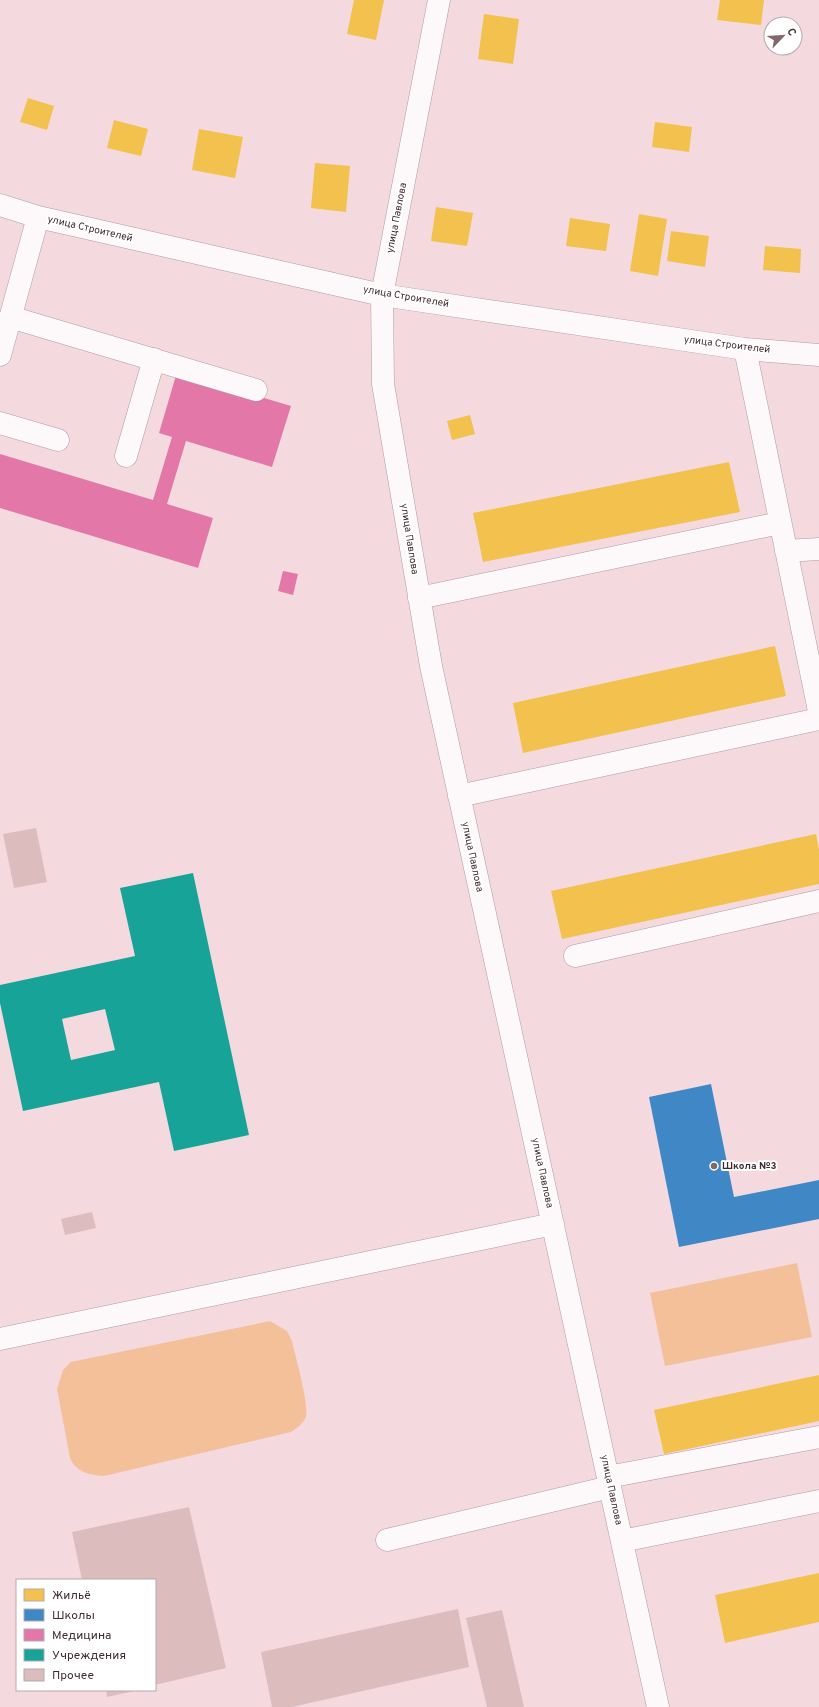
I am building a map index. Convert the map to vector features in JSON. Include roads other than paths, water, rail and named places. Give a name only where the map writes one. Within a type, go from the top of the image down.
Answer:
[{"type":"street","name":"улица Павлова","points":[[438,0],[382,295],[383,384],[431,666],[658,1707]]},
{"type":"street","name":"улица Строителей","points":[[0,205],[38,217],[382,295],[745,349],[819,355]]},
{"type":"street","points":[[0,355],[38,217]]},
{"type":"street","points":[[10,317],[256,390]]},
{"type":"street","points":[[745,349],[819,711]]},
{"type":"street","points":[[126,456],[154,359]]},
{"type":"street","points":[[0,422],[58,440]]},
{"type":"street","points":[[419,598],[780,523]]},
{"type":"street","points":[[786,551],[819,549]]},
{"type":"street","points":[[459,796],[819,719]]},
{"type":"street","points":[[575,956],[819,901]]},
{"type":"street","points":[[0,1339],[553,1224]]},
{"type":"street","points":[[387,1540],[609,1482],[819,1437]]},
{"type":"street","points":[[622,1541],[819,1501]]},
{"type":"place","name":"Школа №3","points":[[714,1166]]}]
